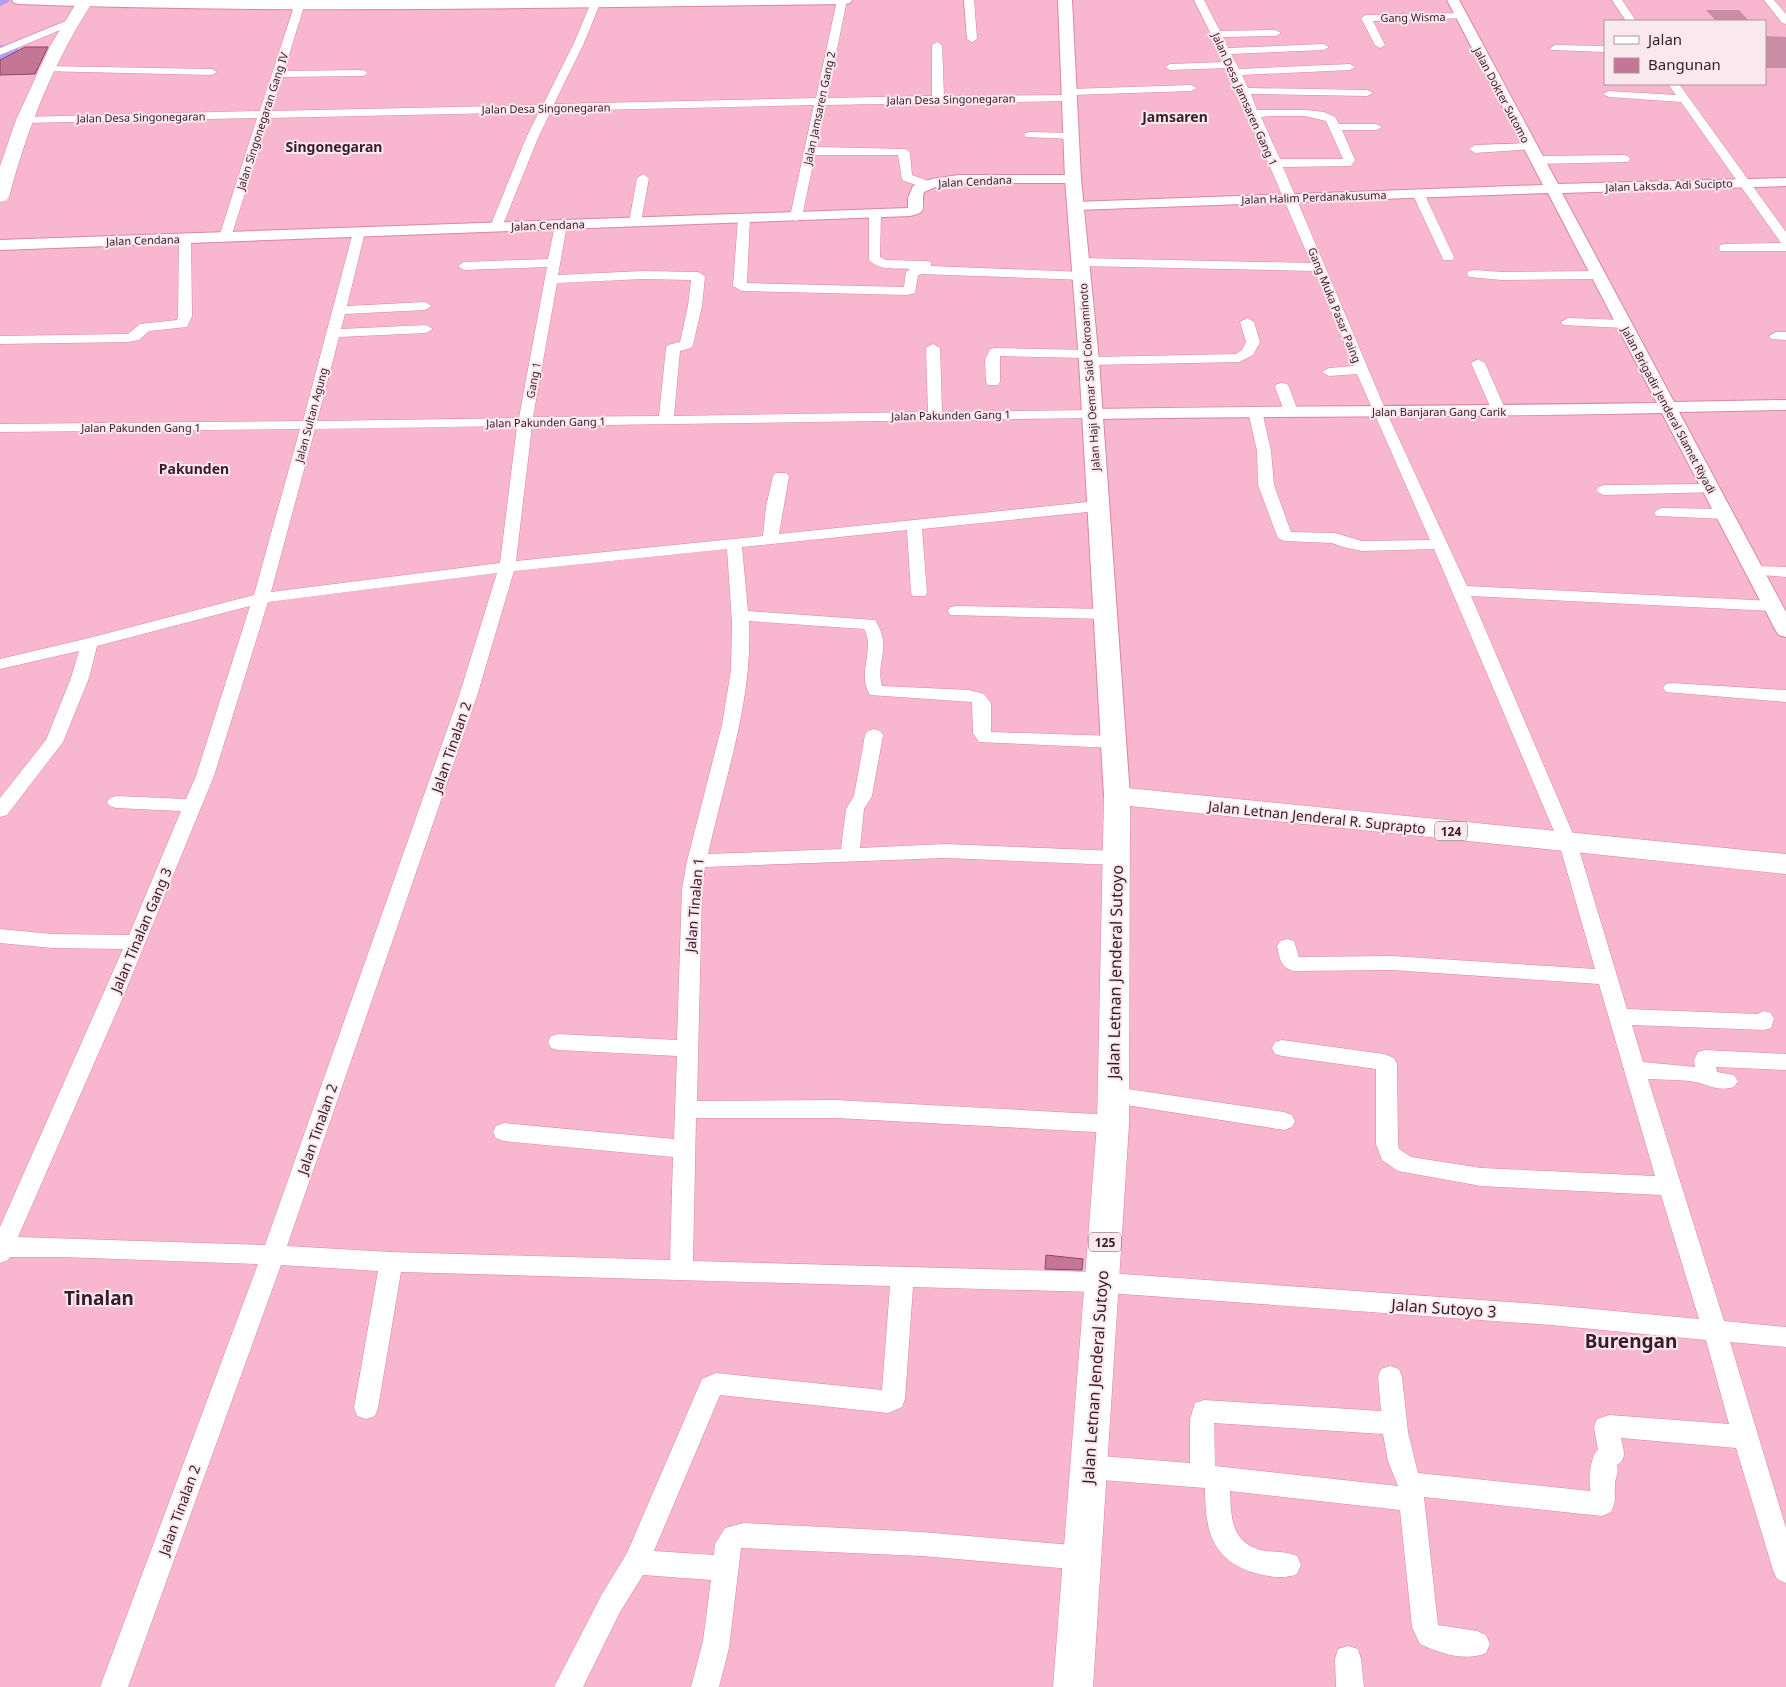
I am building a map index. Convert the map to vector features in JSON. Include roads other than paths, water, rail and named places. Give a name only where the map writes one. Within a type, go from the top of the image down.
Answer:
[{"type":"main road","points":[[19,0],[300,3],[844,0]]},
{"type":"main road","name":"Jalan Haji Oemar Said Cokroaminoto","points":[[1065,0],[1073,179],[1089,357],[1097,506],[1117,796]]},
{"type":"main road","points":[[0,197],[13,146],[44,68],[85,1]]},
{"type":"main road","name":"Jalan Letnan Jenderal R. Suprapto","points":[[1117,796],[1786,864]]},
{"type":"main road","name":"Jalan Letnan Jenderal Sutoyo","points":[[1073,1687],[1113,1110],[1117,796]]},
{"type":"street","name":"Jalan Jamsaren Gang 2","points":[[796,217],[844,0]]},
{"type":"street","points":[[968,0],[972,39]]},
{"type":"street","name":"Jalan Desa Jamsaren Gang 1","points":[[1198,0],[1233,68],[1291,198]]},
{"type":"street","name":"Jalan Dokter Sutomo","points":[[1453,0],[1552,189]]},
{"type":"street","points":[[1617,0],[1630,20]]},
{"type":"street","points":[[1769,0],[1786,21]]},
{"type":"street","points":[[496,227],[546,108],[579,44],[596,1]]},
{"type":"street","name":"Jalan Singonegaran Gang IV","points":[[225,237],[300,3]]},
{"type":"street","name":"Gang Wisma","points":[[1380,45],[1366,18],[1462,16]]},
{"type":"street","points":[[2,50],[72,21]]},
{"type":"street","points":[[1216,34],[1276,32]]},
{"type":"street","points":[[937,45],[938,99]]},
{"type":"street","points":[[1225,51],[1324,47]]},
{"type":"street","points":[[1555,48],[1604,49]]},
{"type":"street","points":[[1170,67],[1350,67]]},
{"type":"street","points":[[44,68],[212,72]]},
{"type":"street","points":[[277,74],[363,74]]},
{"type":"street","points":[[1624,87],[1679,91]]},
{"type":"street","points":[[1070,95],[1191,88]]},
{"type":"street","points":[[1243,91],[1367,93]]},
{"type":"street","points":[[1609,94],[1679,91]]},
{"type":"street","points":[[1679,91],[1786,241]]},
{"type":"street","name":"Jalan Desa Singonegaran","points":[[22,120],[1070,95]]},
{"type":"street","points":[[1253,113],[1320,114],[1330,119],[1349,160],[1347,163],[1275,163]]},
{"type":"street","points":[[1334,127],[1376,127]]},
{"type":"street","points":[[1030,135],[1072,136]]},
{"type":"street","points":[[1475,149],[1530,147]]},
{"type":"street","points":[[810,151],[901,150],[904,153],[906,177],[927,184]]},
{"type":"street","points":[[1536,160],[1624,159]]},
{"type":"street","points":[[635,222],[643,178]]},
{"type":"street","name":"Jalan Cendana","points":[[0,245],[796,217],[914,211],[916,209],[916,192],[927,184],[959,179],[1073,179]]},
{"type":"street","name":"Jalan Laksda. Adi Sucipto","points":[[1552,189],[1786,182]]},
{"type":"street","name":"Jalan Halim Perdanakusuma","points":[[1076,206],[1552,189]]},
{"type":"street","name":"Jalan Brigadir Jenderal Slamet Riyadi","points":[[1552,189],[1786,631]]},
{"type":"street","points":[[1418,193],[1448,256]]},
{"type":"street","name":"Gang Muka Pasar Paing","points":[[1291,198],[1361,370],[1461,591],[1568,843],[1669,1186],[1715,1331],[1786,1570]]},
{"type":"street","points":[[876,213],[874,257],[879,263],[1082,270]]},
{"type":"street","points":[[744,218],[740,286],[742,287],[907,291],[912,287],[912,272],[922,270],[1319,267]]},
{"type":"street","name":"Gang 1","points":[[507,567],[525,423],[561,225]]},
{"type":"street","name":"Jalan Sultan Agung","points":[[261,598],[309,426],[359,232]]},
{"type":"street","points":[[0,340],[128,338],[134,337],[145,327],[180,325],[184,316],[185,238]]},
{"type":"street","points":[[1725,248],[1786,247]]},
{"type":"street","points":[[464,266],[554,263]]},
{"type":"street","points":[[1474,274],[1502,276],[1598,275]]},
{"type":"street","points":[[552,279],[643,275],[698,276],[695,306],[686,344],[673,348],[666,419]]},
{"type":"street","points":[[338,310],[424,306]]},
{"type":"street","points":[[993,382],[992,360],[995,352],[1089,357],[1239,358],[1248,352],[1253,342],[1247,322]]},
{"type":"street","points":[[1568,322],[1623,324]]},
{"type":"street","points":[[333,332],[426,329]]},
{"type":"street","points":[[933,348],[935,415]]},
{"type":"street","points":[[1478,362],[1499,411]]},
{"type":"street","points":[[1329,372],[1361,370]]},
{"type":"street","points":[[1282,387],[1282,393],[1291,411]]},
{"type":"street","name":"Jalan Banjaran Gang Carik","points":[[1092,414],[1255,411],[1499,411],[1668,406],[1785,406]]},
{"type":"street","points":[[1255,411],[1264,451],[1266,485],[1284,536],[1335,538],[1349,544],[1362,546],[1440,544]]},
{"type":"street","name":"Jalan Pakunden Gang 1","points":[[0,428],[309,426],[666,419],[1092,414]]},
{"type":"street","points":[[770,540],[780,476]]},
{"type":"street","points":[[1604,490],[1712,489]]},
{"type":"street","points":[[0,664],[90,643],[261,598],[507,567],[1097,506]]},
{"type":"street","points":[[1662,513],[1725,514]]},
{"type":"street","points":[[914,526],[919,593]]},
{"type":"street","name":"Jalan Tinalan 1","points":[[682,1271],[691,918],[696,861],[736,702],[741,668],[734,544]]},
{"type":"street","name":"Jalan Tinalan 2","points":[[114,1687],[273,1255],[456,732],[507,567]]},
{"type":"street","points":[[1754,571],[1786,572]]},
{"type":"street","points":[[1461,591],[1773,606]]},
{"type":"street","name":"Jalan Tinalan Gang 3","points":[[1,1249],[110,1004],[193,805],[207,768],[261,598]]},
{"type":"street","points":[[956,611],[1105,614]]},
{"type":"street","points":[[739,615],[869,624],[877,641],[872,681],[876,691],[978,698],[982,702],[982,732],[985,738],[1114,748]]},
{"type":"street","points":[[0,811],[54,742],[80,678],[90,643]]},
{"type":"street","points":[[1672,688],[1786,696]]},
{"type":"street","points":[[850,854],[855,809],[863,796],[874,735]]},
{"type":"street","points":[[116,802],[193,805]]},
{"type":"street","points":[[696,861],[971,851],[1117,858]]},
{"type":"street","points":[[0,936],[52,941],[135,942]]},
{"type":"street","points":[[1287,946],[1290,961],[1294,964],[1392,963],[1608,977]]},
{"type":"street","points":[[1619,1018],[1764,1022],[1764,1020]]},
{"type":"street","points":[[558,1042],[687,1049]]},
{"type":"street","points":[[1282,1048],[1384,1062],[1387,1064],[1387,1144],[1390,1154],[1406,1165],[1481,1177],[1669,1186]]},
{"type":"street","points":[[1718,1078],[1704,1060],[1705,1058],[1786,1062]]},
{"type":"street","points":[[1634,1069],[1718,1078]]},
{"type":"street","points":[[685,1110],[1113,1110],[1284,1121]]},
{"type":"street","points":[[504,1132],[684,1149]]},
{"type":"street","name":"Jalan Sutoyo 3","points":[[1,1249],[62,1247],[273,1255],[391,1262],[1102,1283],[1551,1315],[1786,1337]]},
{"type":"street","points":[[366,1408],[391,1262]]},
{"type":"street","points":[[568,1687],[611,1603],[636,1562],[711,1387],[716,1384],[888,1402],[893,1399],[902,1277]]},
{"type":"street","points":[[1390,1377],[1394,1423],[1410,1491],[1425,1627],[1429,1635],[1438,1639],[1477,1644]]},
{"type":"street","points":[[1288,1565],[1256,1562],[1237,1554],[1231,1548],[1222,1530],[1210,1477],[1202,1419],[1204,1411],[1394,1423]]},
{"type":"street","points":[[1088,1467],[1602,1504],[1604,1500],[1601,1477],[1606,1474],[1604,1460],[1612,1455],[1606,1427],[1745,1437]]},
{"type":"street","points":[[705,1687],[715,1648],[728,1544],[734,1537],[744,1535],[922,1544],[1083,1558]]},
{"type":"street","points":[[636,1562],[726,1568]]},
{"type":"street","points":[[1348,1659],[1350,1687]]},
{"type":"waterway","points":[[0,50],[11,50],[0,57]]},
{"type":"district","name":"Jamsaren","points":[[1175,116]]},
{"type":"district","name":"Singonegaran","points":[[334,146]]},
{"type":"district","name":"Pakunden","points":[[194,468]]},
{"type":"district","name":"Tinalan","points":[[99,1298]]},
{"type":"district","name":"Burengan","points":[[1631,1341]]}]
